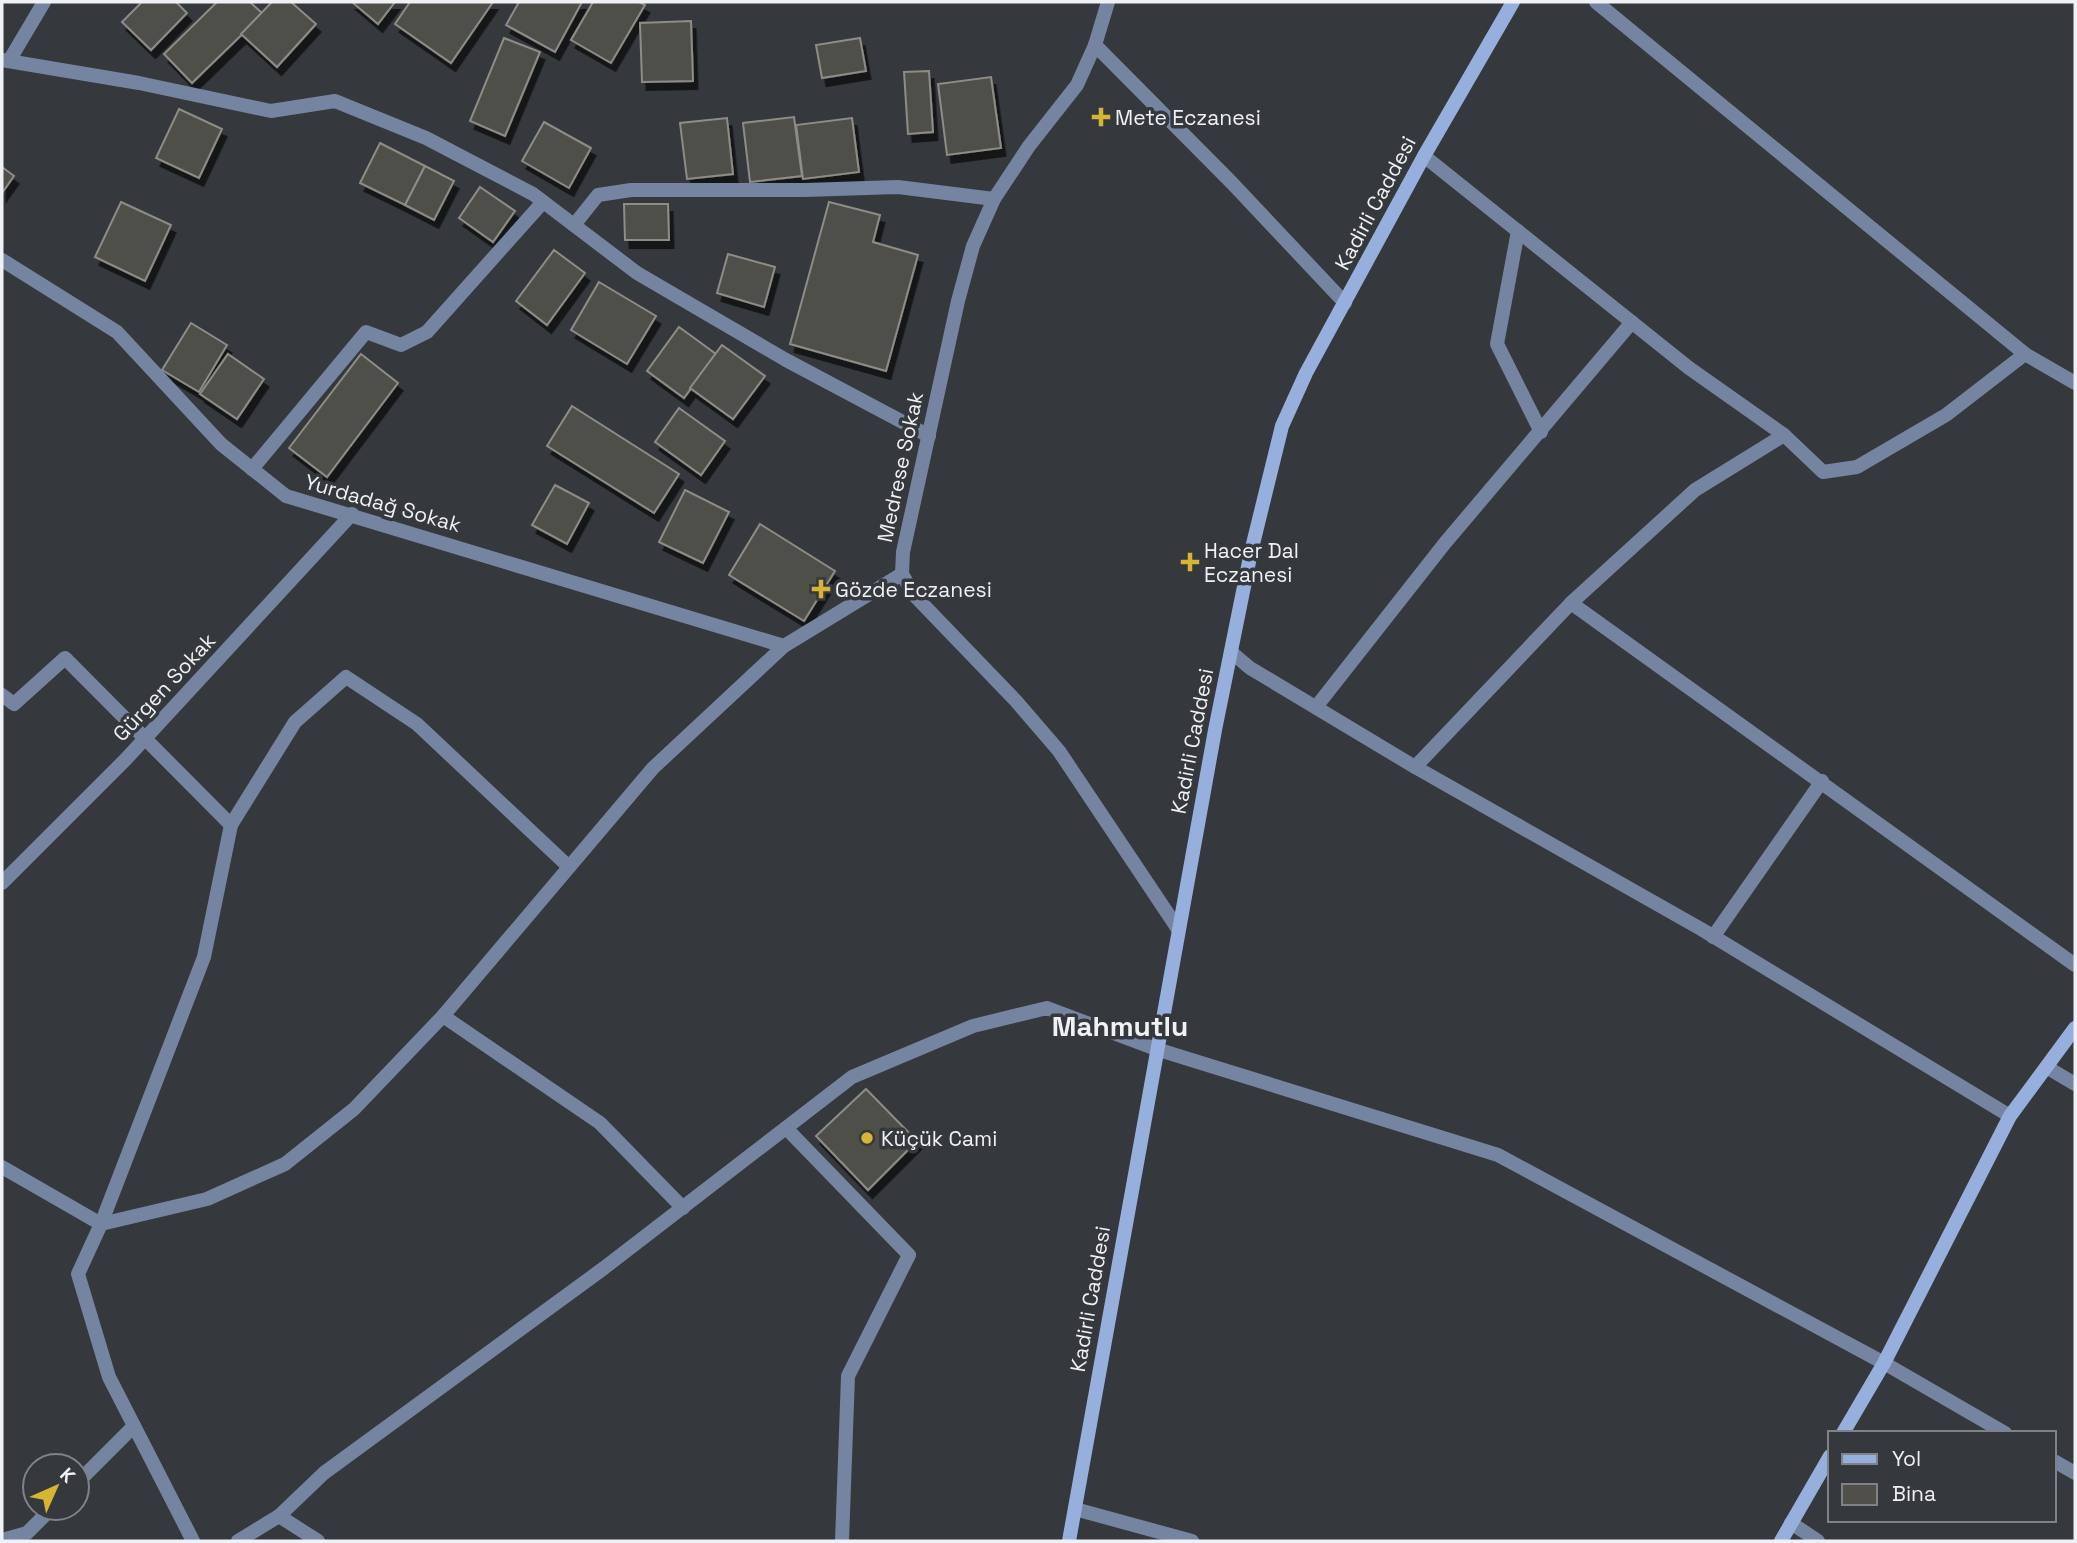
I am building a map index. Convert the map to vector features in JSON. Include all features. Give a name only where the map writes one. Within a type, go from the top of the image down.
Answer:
[{"type":"main road","name":"Kadirli Caddesi","points":[[1069,1541],[1178,929],[1231,652],[1263,498],[1282,426],[1306,373],[1424,156],[1513,2]]},
{"type":"main road","points":[[1844,1431],[1884,1363],[2010,1116],[2075,1028]]},
{"type":"main road","points":[[1781,1541],[1828,1459]]},
{"type":"street","points":[[44,2],[5,61],[271,111],[335,101],[426,138],[543,202],[648,280],[786,360],[929,436]]},
{"type":"street","name":"Medrese Sokak","points":[[1108,2],[1096,45],[1077,85],[1029,146],[994,199],[973,246],[903,552],[902,575],[914,595],[1016,701],[1059,751],[1178,929]]},
{"type":"street","points":[[1596,2],[2025,354],[2075,383]]},
{"type":"street","points":[[1096,45],[1345,303]]},
{"type":"street","points":[[1424,156],[1689,369],[1784,435],[1823,472],[1857,467],[1947,415],[2025,354]]},
{"type":"street","points":[[574,225],[598,195],[631,190],[898,187],[994,199]]},
{"type":"street","points":[[252,469],[366,332],[401,345],[427,332],[543,202]]},
{"type":"street","points":[[1518,231],[1497,344],[1541,432]]},
{"type":"street","name":"Yurdadağ Sokak","points":[[2,260],[117,332],[221,444],[286,496],[784,646]]},
{"type":"street","points":[[1316,707],[1444,543],[1632,322]]},
{"type":"street","points":[[1415,767],[1571,603],[1695,491],[1784,435]]},
{"type":"street","name":"Gürgen Sokak","points":[[2,883],[144,739],[352,514]]},
{"type":"street","points":[[2,1167],[101,1224],[207,1199],[285,1164],[354,1109],[443,1016],[653,768],[784,646],[902,575]]},
{"type":"street","points":[[1571,603],[2075,965]]},
{"type":"street","points":[[1231,652],[1250,668],[1415,767],[1713,937],[2010,1116]]},
{"type":"street","points":[[2,695],[14,704],[65,659],[232,825]]},
{"type":"street","points":[[193,1541],[109,1377],[78,1274],[101,1224],[204,957],[232,825],[295,722],[345,677],[417,724],[569,867]]},
{"type":"street","points":[[1713,937],[1822,781]]},
{"type":"street","points":[[238,1541],[279,1516],[324,1473],[683,1208],[852,1077],[972,1026],[1047,1008],[1156,1049],[1498,1155],[1884,1363],[2003,1431]]},
{"type":"street","points":[[443,1016],[600,1123],[683,1208]]},
{"type":"street","points":[[2048,1068],[2075,1084]]},
{"type":"street","points":[[786,1128],[909,1255],[848,1376],[842,1541]]},
{"type":"street","points":[[91,1469],[134,1426]]},
{"type":"street","points":[[2056,1462],[2075,1473]]},
{"type":"street","points":[[1075,1509],[1192,1541]]},
{"type":"street","points":[[279,1516],[318,1541]]},
{"type":"street","points":[[2,1540],[27,1532],[37,1522]]},
{"type":"street","points":[[1791,1523],[1818,1541]]},
{"type":"building","points":[[142,2],[176,2],[187,13],[151,50],[122,22]]},
{"type":"building","points":[[217,2],[250,2],[263,14],[192,83],[164,54]]},
{"type":"building","points":[[272,2],[291,2],[316,24],[277,67],[241,34]]},
{"type":"building","points":[[352,2],[395,2],[378,24]]},
{"type":"building","points":[[410,2],[493,2],[451,63],[395,24]]},
{"type":"building","points":[[519,2],[582,2],[555,52],[506,25]]},
{"type":"building","points":[[593,2],[639,2],[645,5],[611,63],[571,40]]},
{"type":"building","points":[[691,21],[693,81],[642,82],[640,23]]},
{"type":"building","points":[[504,38],[540,52],[505,136],[470,121]]},
{"type":"building","points":[[860,38],[866,71],[822,78],[816,45]]},
{"type":"building","points":[[929,71],[933,132],[908,134],[904,72]]},
{"type":"building","points":[[991,77],[1001,148],[947,155],[938,84]]},
{"type":"building","points":[[179,109],[222,129],[199,178],[156,158]]},
{"type":"building","points":[[794,117],[802,176],[750,182],[743,123]]},
{"type":"building","points":[[727,118],[733,174],[687,179],[680,123]]},
{"type":"building","points":[[852,118],[859,172],[803,179],[796,125]]},
{"type":"building","points":[[544,122],[591,148],[569,188],[522,161]]},
{"type":"building","points":[[380,143],[425,166],[405,205],[360,183]]},
{"type":"building","points":[[425,166],[454,181],[434,220],[405,205]]},
{"type":"building","points":[[2,167],[14,176],[2,193]]},
{"type":"building","points":[[480,187],[515,211],[493,242],[459,218]]},
{"type":"building","points":[[121,202],[171,225],[145,281],[95,257]]},
{"type":"building","points":[[829,202],[880,215],[873,242],[918,255],[886,371],[790,344]]},
{"type":"building","points":[[624,204],[668,204],[669,240],[625,240]]},
{"type":"building","points":[[554,250],[585,273],[547,325],[516,301]]},
{"type":"building","points":[[728,254],[775,267],[764,307],[717,293]]},
{"type":"building","points":[[599,282],[656,316],[627,364],[571,330]]},
{"type":"building","points":[[191,323],[227,345],[199,392],[162,370]]},
{"type":"building","points":[[679,327],[716,354],[684,398],[647,371]]},
{"type":"building","points":[[722,345],[765,376],[733,419],[690,388]]},
{"type":"building","points":[[228,354],[264,379],[237,419],[200,394]]},
{"type":"building","points":[[361,354],[398,383],[327,477],[289,448]]},
{"type":"building","points":[[572,406],[679,474],[654,513],[547,446]]},
{"type":"building","points":[[679,408],[725,441],[701,475],[655,442]]},
{"type":"building","points":[[555,485],[589,503],[567,544],[532,525]]},
{"type":"building","points":[[685,490],[729,512],[703,563],[659,542]]},
{"type":"building","points":[[760,524],[835,571],[804,621],[729,575]]},
{"type":"building","name":"Küçük Cami","points":[[866,1089],[917,1141],[868,1190],[816,1136]]},
{"type":"place","name":"Mete Eczanesi","points":[[1101,117]]},
{"type":"place","name":"Hacer Dal Eczanesi","points":[[1190,562]]},
{"type":"place","name":"Gözde Eczanesi","points":[[821,589]]},
{"type":"place","name":"Küçük Cami","points":[[867,1138]]},
{"type":"district","name":"Mahmutlu","points":[[1120,1026]]}]
